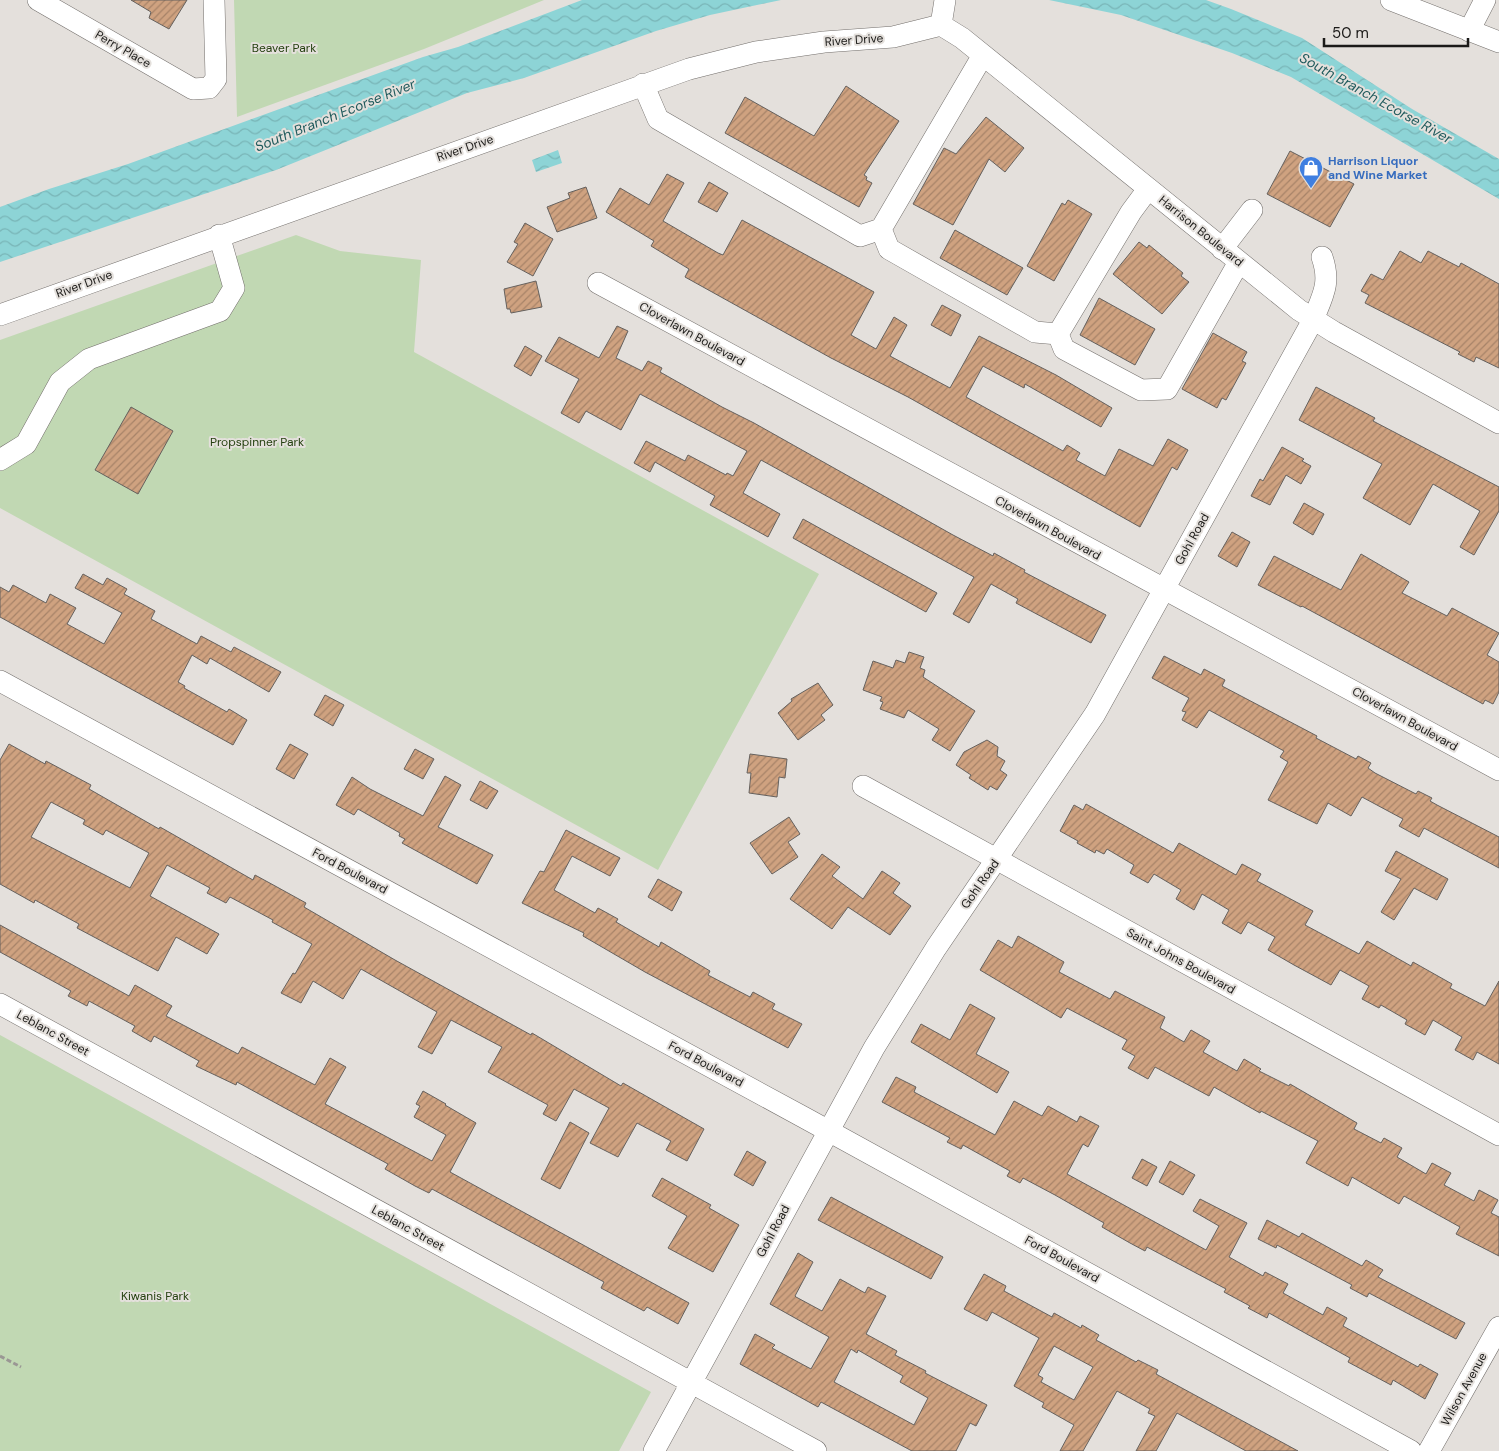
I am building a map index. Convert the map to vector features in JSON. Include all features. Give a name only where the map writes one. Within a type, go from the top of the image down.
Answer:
[{"type":"street","name":"Perry Place","points":[[38,0],[193,89],[209,88],[216,79],[214,0]]},
{"type":"street","points":[[941,24],[945,0]]},
{"type":"street","points":[[1390,0],[1499,42]]},
{"type":"street","points":[[1469,31],[1486,0]]},
{"type":"street","name":"Harrison Boulevard","points":[[941,24],[983,55],[1222,249],[1313,320],[1499,423]]},
{"type":"street","name":"River Drive","points":[[0,314],[689,69],[756,52],[824,42],[893,37],[941,24]]},
{"type":"street","points":[[643,84],[658,119],[860,236],[881,229],[983,55]]},
{"type":"street","points":[[1058,334],[1131,212],[1148,188]]},
{"type":"street","points":[[1222,249],[1252,210]]},
{"type":"street","points":[[881,229],[889,249],[1035,332],[1058,334]]},
{"type":"street","points":[[0,460],[26,444],[60,382],[89,360],[220,311],[234,288],[219,235]]},
{"type":"street","name":"Gohl Road","points":[[654,1451],[827,1130],[908,990],[1096,714],[1313,320],[1323,295],[1327,272],[1322,257]]},
{"type":"street","points":[[1058,334],[1064,349],[1142,390],[1168,389],[1239,262]]},
{"type":"street","name":"Cloverlawn Boulevard","points":[[598,283],[1499,770]]},
{"type":"street","name":"Ford Boulevard","points":[[0,681],[827,1130],[1411,1451]]},
{"type":"street","name":"Saint Johns Boulevard","points":[[863,786],[1499,1136]]},
{"type":"street","name":"Leblanc Street","points":[[0,1004],[816,1451]]},
{"type":"street","name":"Wilson Avenue","points":[[1429,1451],[1499,1327]]},
{"type":"path","points":[[0,1356],[21,1367]]},
{"type":"green space","name":"Beaver Park","points":[[234,0],[544,0],[424,49],[237,117]]},
{"type":"green space","name":"Propspinner Park","points":[[296,235],[340,251],[421,260],[414,352],[819,574],[658,870],[0,508],[0,340]]},
{"type":"green space","name":"Kiwanis Park","points":[[0,1035],[651,1392],[619,1451],[0,1451]]},
{"type":"water","name":"South Branch Ecorse River","points":[[582,0],[781,0],[710,15],[656,31],[524,78],[467,93],[276,170],[0,262],[0,207],[128,164],[423,57],[458,47]]},
{"type":"water","name":"South Branch Ecorse River","points":[[1049,0],[1206,0],[1302,38],[1412,109],[1499,159],[1499,199],[1291,77],[1232,53],[1121,15]]},
{"type":"water","points":[[558,150],[562,163],[536,172],[532,160]]},
{"type":"building","points":[[131,0],[187,0],[169,29],[149,18],[151,12]]},
{"type":"building","points":[[846,86],[899,121],[864,175],[867,177],[866,180],[872,183],[859,207],[725,133],[745,97],[814,136]]},
{"type":"building","points":[[986,117],[1024,148],[1005,172],[989,159],[953,225],[913,204],[944,148],[956,154]]},
{"type":"building","name":"Harrison Liquor and Wine Market","points":[[1290,151],[1354,184],[1330,227],[1267,194]]},
{"type":"building","points":[[667,174],[684,183],[663,221],[723,255],[742,220],[874,292],[851,335],[876,349],[894,317],[907,325],[890,356],[950,388],[979,336],[1056,375],[1112,408],[1101,427],[1025,384],[1024,388],[983,366],[966,397],[1063,451],[1067,445],[1080,453],[1076,460],[1105,476],[1119,449],[1153,466],[1168,439],[1188,450],[1177,470],[1172,467],[1140,527],[908,397],[831,358],[685,277],[689,269],[651,246],[654,241],[606,212],[620,188],[649,205]]},
{"type":"building","points":[[709,182],[728,193],[717,212],[698,202]]},
{"type":"building","points":[[586,187],[597,218],[557,232],[547,207],[570,198],[568,193]]},
{"type":"building","points":[[1068,200],[1092,214],[1054,281],[1027,266],[1062,203],[1065,205]]},
{"type":"building","points":[[525,223],[553,239],[533,276],[507,262],[518,244],[514,242]]},
{"type":"building","points":[[955,230],[1023,268],[1007,295],[940,258]]},
{"type":"building","points":[[1139,242],[1147,248],[1149,245],[1183,273],[1181,276],[1189,282],[1162,314],[1113,274]]},
{"type":"building","points":[[1400,251],[1421,263],[1428,251],[1459,267],[1461,263],[1499,284],[1499,368],[1476,357],[1474,362],[1458,354],[1460,352],[1365,303],[1369,295],[1361,291],[1371,274],[1383,280]]},
{"type":"building","points":[[536,281],[542,307],[511,313],[510,309],[507,309],[504,289]]},
{"type":"building","points":[[1099,298],[1155,329],[1135,365],[1080,335]]},
{"type":"building","points":[[942,305],[961,315],[951,336],[931,325]]},
{"type":"building","points":[[617,326],[628,331],[616,358],[642,371],[648,361],[662,368],[660,372],[722,407],[754,423],[953,535],[993,556],[994,553],[1025,570],[1024,572],[1106,615],[1091,643],[1016,603],[1018,599],[991,584],[969,623],[953,614],[974,577],[761,460],[743,493],[780,514],[768,537],[710,505],[715,496],[655,462],[650,472],[634,463],[646,441],[685,461],[688,455],[726,475],[727,473],[733,476],[747,451],[640,394],[621,430],[586,411],[579,423],[561,413],[579,379],[545,361],[559,337],[599,358]]},
{"type":"building","points":[[1213,333],[1247,352],[1242,361],[1246,363],[1226,400],[1222,398],[1217,408],[1182,389]]},
{"type":"building","points":[[525,346],[542,356],[531,376],[514,366]]},
{"type":"building","points":[[1316,387],[1375,418],[1373,421],[1499,487],[1499,511],[1474,555],[1460,547],[1480,511],[1433,484],[1410,525],[1363,498],[1382,464],[1299,420]]},
{"type":"building","points":[[131,407],[173,431],[138,494],[95,470]]},
{"type":"building","points":[[1282,447],[1304,459],[1302,461],[1311,466],[1301,484],[1286,475],[1270,505],[1251,496],[1260,479],[1263,481]]},
{"type":"building","points":[[1304,503],[1324,514],[1313,535],[1293,523]]},
{"type":"building","points":[[803,519],[937,593],[926,612],[793,538]]},
{"type":"building","points":[[1232,532],[1250,542],[1237,567],[1218,556]]},
{"type":"building","points":[[1361,554],[1409,582],[1402,593],[1447,616],[1452,608],[1499,633],[1487,655],[1499,662],[1499,692],[1493,704],[1485,700],[1483,704],[1302,606],[1258,585],[1274,556],[1341,590]]},
{"type":"building","points":[[83,574],[103,585],[107,578],[127,589],[124,594],[155,611],[151,619],[197,644],[201,636],[231,652],[234,647],[281,672],[269,692],[210,658],[207,664],[192,655],[178,682],[185,686],[184,688],[227,712],[229,709],[247,720],[233,745],[0,617],[0,587],[9,592],[13,585],[46,603],[50,594],[76,608],[67,624],[104,644],[122,613],[75,588]]},
{"type":"building","points":[[909,652],[924,657],[920,668],[925,670],[923,677],[975,711],[950,751],[932,740],[939,729],[908,710],[904,718],[880,709],[883,702],[880,701],[882,697],[863,690],[873,661],[893,668],[896,660],[905,663]]},
{"type":"building","points":[[1164,656],[1201,675],[1204,669],[1225,680],[1222,686],[1317,736],[1316,738],[1356,759],[1358,756],[1371,763],[1368,768],[1375,773],[1416,794],[1418,791],[1432,798],[1430,801],[1499,837],[1499,868],[1424,828],[1419,837],[1399,826],[1403,819],[1362,797],[1351,816],[1328,803],[1317,824],[1268,800],[1288,762],[1280,757],[1284,751],[1209,710],[1197,728],[1182,720],[1186,712],[1182,711],[1189,698],[1152,678]]},
{"type":"building","points":[[818,683],[833,705],[821,715],[825,720],[798,740],[778,713],[792,701],[791,699]]},
{"type":"building","points":[[325,695],[344,705],[333,726],[314,715]]},
{"type":"building","points":[[987,740],[998,747],[997,756],[1005,761],[1000,770],[1007,775],[997,790],[990,786],[988,790],[969,778],[971,775],[956,765],[964,752]]},
{"type":"building","points":[[9,744],[45,764],[46,761],[91,785],[89,789],[159,829],[160,827],[253,880],[255,875],[277,887],[306,903],[304,907],[395,960],[531,1035],[532,1033],[621,1086],[623,1083],[704,1129],[687,1161],[666,1150],[671,1141],[637,1123],[618,1157],[590,1143],[609,1108],[574,1089],[556,1121],[543,1114],[548,1105],[488,1072],[502,1047],[451,1020],[432,1054],[418,1047],[437,1012],[361,969],[343,999],[313,981],[301,1003],[281,993],[293,973],[295,974],[312,944],[230,897],[226,903],[207,893],[210,888],[167,865],[150,896],[219,934],[207,954],[176,937],[158,971],[77,928],[79,924],[35,900],[34,903],[0,884],[0,760]],"holes":[[[51,802],[85,820],[83,824],[103,835],[106,830],[149,853],[130,888],[31,837]]]},
{"type":"building","points":[[290,744],[308,754],[294,779],[276,769]]},
{"type":"building","points":[[415,749],[434,759],[423,779],[404,769]]},
{"type":"building","points":[[750,754],[787,759],[785,778],[779,777],[777,797],[749,793],[751,773],[747,773]]},
{"type":"building","points":[[445,776],[461,785],[438,827],[493,855],[477,884],[402,843],[405,839],[399,836],[400,833],[358,809],[354,815],[336,805],[352,777],[370,789],[423,816]]},
{"type":"building","points":[[480,781],[498,791],[487,809],[470,800]]},
{"type":"building","points":[[1086,804],[1173,853],[1179,843],[1236,875],[1242,864],[1261,874],[1257,881],[1313,911],[1305,925],[1359,954],[1367,941],[1411,966],[1413,962],[1452,984],[1450,988],[1485,1006],[1499,981],[1499,1064],[1477,1052],[1473,1060],[1455,1050],[1462,1037],[1433,1020],[1425,1035],[1405,1024],[1407,1020],[1381,1005],[1379,1008],[1362,999],[1369,986],[1340,970],[1331,985],[1294,965],[1268,950],[1275,937],[1248,922],[1241,934],[1222,923],[1229,910],[1202,894],[1194,910],[1176,899],[1181,890],[1154,874],[1148,883],[1130,873],[1134,865],[1107,849],[1104,854],[1096,850],[1095,853],[1077,843],[1078,841],[1060,831],[1074,805],[1083,810]]},
{"type":"building","points":[[789,817],[800,834],[788,842],[798,857],[772,874],[750,843]]},
{"type":"building","points":[[566,830],[620,858],[610,876],[572,856],[554,890],[595,913],[598,908],[618,919],[616,922],[659,947],[661,942],[710,971],[708,975],[750,997],[753,992],[775,1004],[772,1009],[802,1024],[788,1048],[645,972],[583,936],[584,933],[522,903],[540,871],[544,872]]},
{"type":"building","points":[[1396,851],[1448,879],[1437,900],[1414,888],[1394,920],[1381,912],[1401,879],[1385,871]]},
{"type":"building","points":[[822,854],[840,867],[832,876],[863,899],[882,871],[900,883],[893,893],[911,906],[890,935],[848,907],[832,929],[790,899]]},
{"type":"building","points":[[658,879],[682,892],[672,911],[648,897]]},
{"type":"building","points":[[0,925],[129,996],[135,985],[172,1006],[166,1016],[238,1054],[242,1047],[315,1085],[330,1058],[346,1067],[325,1104],[432,1161],[446,1135],[414,1117],[420,1106],[416,1104],[423,1091],[446,1104],[476,1123],[450,1172],[689,1303],[678,1324],[647,1307],[644,1311],[601,1288],[604,1282],[432,1189],[429,1193],[415,1186],[385,1169],[388,1164],[237,1082],[236,1085],[196,1066],[199,1061],[154,1036],[151,1042],[132,1031],[135,1026],[89,1001],[87,1006],[68,996],[71,991],[0,952]]},
{"type":"building","points":[[1018,936],[1064,962],[1059,972],[1110,999],[1115,991],[1165,1017],[1160,1028],[1184,1042],[1191,1030],[1210,1041],[1203,1052],[1237,1071],[1244,1059],[1261,1069],[1259,1071],[1289,1086],[1290,1084],[1357,1123],[1354,1129],[1381,1143],[1384,1138],[1402,1148],[1397,1157],[1426,1174],[1432,1163],[1451,1173],[1444,1185],[1474,1201],[1479,1190],[1498,1200],[1491,1213],[1499,1217],[1499,1256],[1456,1234],[1460,1227],[1404,1196],[1399,1204],[1352,1177],[1348,1186],[1306,1163],[1318,1141],[1261,1111],[1260,1113],[1214,1087],[1209,1096],[1155,1067],[1148,1079],[1128,1068],[1135,1056],[1122,1049],[1127,1040],[1067,1008],[1061,1018],[980,970],[998,940],[1012,948]]},
{"type":"building","points":[[970,1004],[995,1018],[976,1054],[1009,1072],[997,1093],[911,1042],[921,1024],[950,1040]]},
{"type":"building","points":[[896,1077],[916,1087],[914,1092],[995,1135],[1014,1101],[1042,1116],[1048,1106],[1077,1122],[1080,1116],[1099,1126],[1088,1147],[1083,1144],[1067,1174],[1206,1250],[1219,1226],[1193,1211],[1200,1199],[1247,1223],[1229,1257],[1263,1276],[1265,1272],[1288,1284],[1283,1293],[1323,1315],[1327,1307],[1347,1318],[1343,1326],[1418,1367],[1420,1364],[1438,1374],[1425,1399],[1393,1380],[1391,1385],[1348,1362],[1350,1358],[1269,1313],[1267,1318],[1248,1308],[1250,1306],[1224,1292],[1226,1289],[1147,1247],[1145,1251],[1130,1243],[1102,1227],[1104,1223],[1055,1195],[1023,1178],[1020,1183],[1007,1176],[1010,1171],[963,1145],[961,1149],[947,1142],[950,1138],[882,1102]]},
{"type":"building","points":[[570,1122],[589,1133],[560,1189],[541,1179]]},
{"type":"building","points":[[747,1151],[766,1162],[753,1186],[734,1175]]},
{"type":"building","points":[[1142,1159],[1157,1167],[1147,1186],[1132,1178]]},
{"type":"building","points":[[1170,1161],[1195,1175],[1183,1195],[1159,1182]]},
{"type":"building","points":[[662,1178],[711,1205],[709,1208],[739,1225],[713,1272],[668,1248],[687,1216],[652,1196]]},
{"type":"building","points":[[831,1197],[943,1257],[931,1279],[818,1220]]},
{"type":"building","points":[[1267,1220],[1299,1237],[1302,1233],[1362,1266],[1366,1260],[1383,1270],[1378,1277],[1465,1323],[1456,1339],[1369,1293],[1367,1297],[1350,1288],[1352,1285],[1277,1245],[1276,1248],[1258,1239]]},
{"type":"building","points":[[798,1253],[813,1262],[795,1296],[822,1311],[840,1279],[865,1293],[868,1287],[886,1296],[866,1334],[897,1351],[895,1355],[926,1371],[925,1373],[987,1405],[976,1426],[970,1423],[956,1451],[912,1451],[821,1402],[818,1407],[740,1364],[755,1334],[775,1345],[772,1348],[811,1369],[829,1337],[770,1304]],"holes":[[[851,1349],[857,1353],[858,1350],[903,1376],[900,1382],[928,1398],[914,1425],[834,1382]]]},
{"type":"building","points":[[984,1274],[1006,1286],[1004,1291],[1052,1317],[1054,1313],[1081,1328],[1082,1325],[1099,1335],[1096,1340],[1136,1362],[1138,1360],[1158,1370],[1156,1374],[1298,1451],[1246,1451],[1177,1413],[1156,1451],[1136,1451],[1155,1416],[1148,1413],[1150,1409],[1117,1391],[1083,1451],[1060,1451],[1074,1425],[1042,1407],[1044,1403],[1014,1386],[1039,1338],[992,1312],[987,1321],[964,1309]],"holes":[[[1054,1346],[1093,1367],[1074,1400],[1041,1382],[1043,1378],[1038,1375]]]},
{"type":"place","name":"Harrison Liquor and Wine Market","points":[[1311,189]]}]
